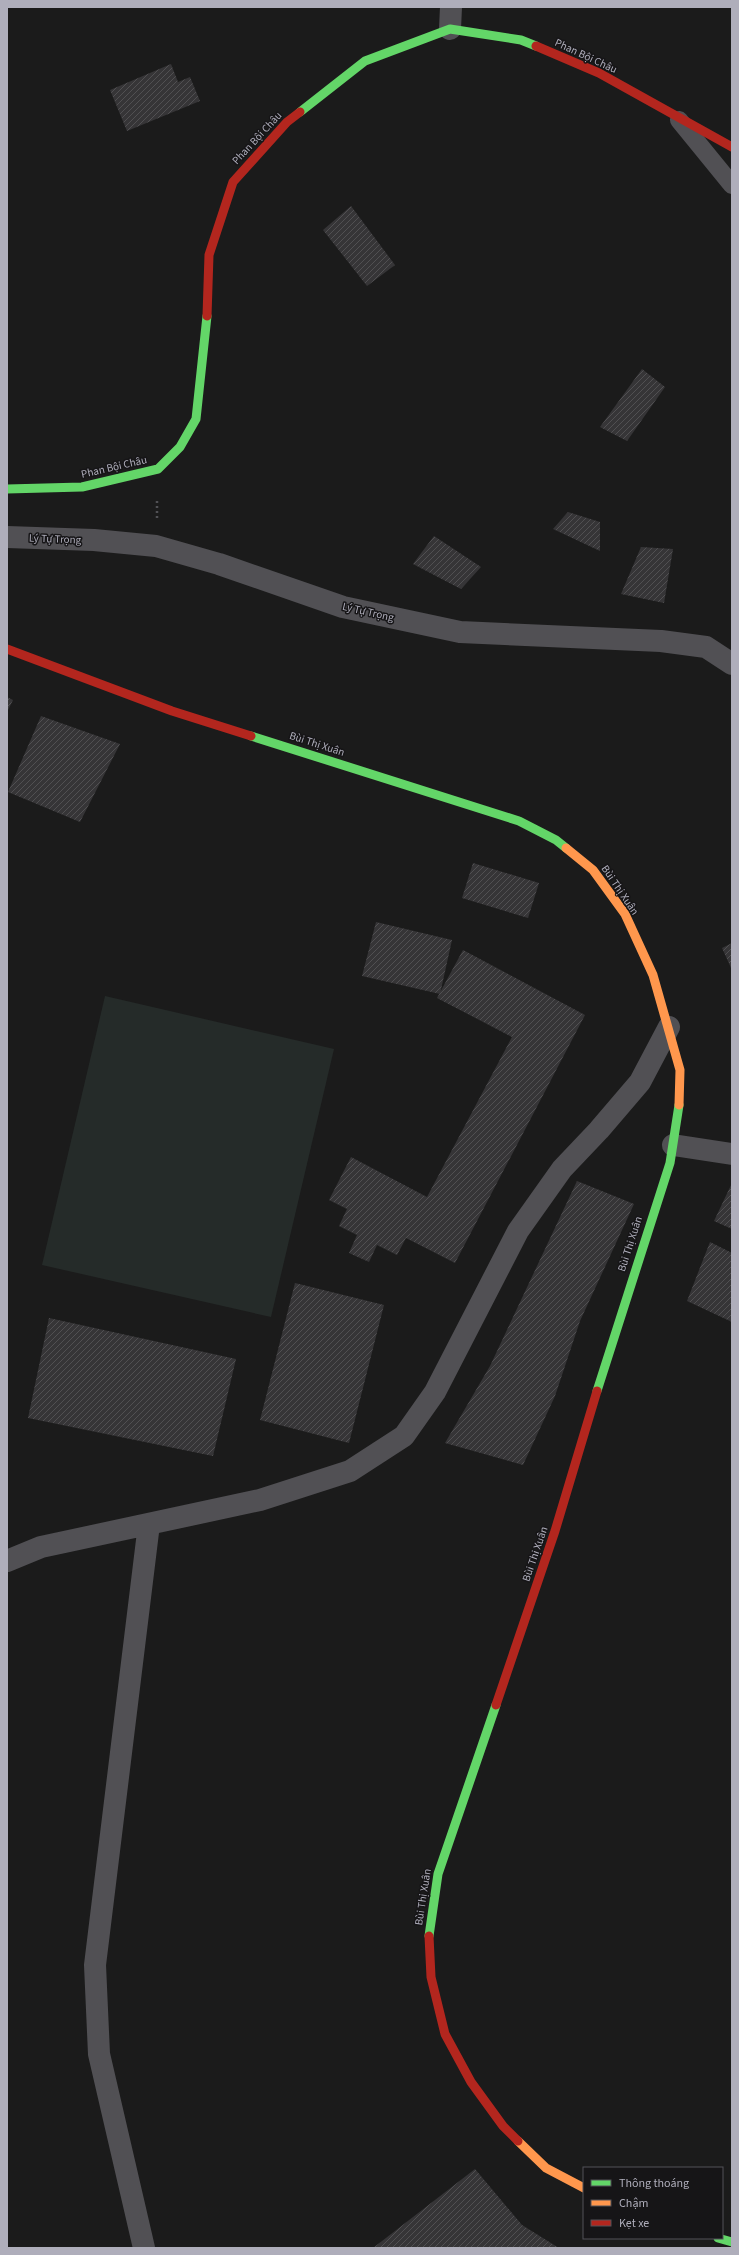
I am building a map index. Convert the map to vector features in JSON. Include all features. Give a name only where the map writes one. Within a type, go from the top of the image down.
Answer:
[{"type":"street","points":[[450,29],[451,7]]},
{"type":"street","name":"Phan Bội Châu","points":[[7,489],[82,487],[158,469],[180,447],[196,419],[207,331],[209,254],[232,182],[287,122],[365,61],[450,29],[521,40],[598,73],[732,147]]},
{"type":"street","name":"Lý Tự Trọng","points":[[7,537],[94,540],[156,546],[219,564],[343,607],[460,632],[660,641],[706,647],[732,664]]},
{"type":"street","name":"Bùi Thị Xuân","points":[[7,649],[172,711],[519,821],[556,840],[593,870],[624,914],[653,975],[669,1026],[680,1070],[679,1112],[670,1163],[626,1296],[555,1531],[438,1874],[429,1932],[431,1977],[445,2034],[471,2082],[502,2126],[546,2168],[583,2187]]},
{"type":"street","points":[[7,1561],[41,1547],[260,1500],[350,1471],[404,1436],[435,1392],[518,1231],[562,1169],[599,1130],[640,1082],[669,1026]]},
{"type":"street","points":[[673,1145],[732,1154]]},
{"type":"street","points":[[144,2248],[99,2054],[95,1965],[149,1524]]},
{"type":"street","points":[[722,2239],[732,2242]]},
{"type":"lane","points":[[676,116],[732,185]]},
{"type":"path","points":[[156,546],[158,469]]},
{"type":"shaded area","points":[[105,996],[334,1049],[271,1317],[42,1265]]},
{"type":"building","points":[[171,64],[178,82],[190,77],[200,101],[127,131],[110,90]]},
{"type":"building","points":[[351,206],[395,265],[367,286],[323,230]]},
{"type":"building","points":[[642,369],[665,387],[627,441],[600,427]]},
{"type":"building","points":[[568,512],[600,522],[600,551],[553,529]]},
{"type":"building","points":[[434,536],[481,567],[461,589],[413,564]]},
{"type":"building","points":[[641,547],[673,549],[664,603],[621,594]]},
{"type":"building","points":[[7,697],[13,700],[7,712]]},
{"type":"building","points":[[41,716],[120,744],[80,822],[8,792]]},
{"type":"building","points":[[473,863],[539,883],[528,918],[462,898]]},
{"type":"building","points":[[376,922],[452,940],[440,994],[362,976]]},
{"type":"building","points":[[732,943],[732,970],[722,948]]},
{"type":"building","points":[[463,950],[585,1015],[455,1263],[406,1238],[397,1255],[377,1245],[369,1262],[349,1253],[357,1235],[339,1226],[347,1209],[329,1200],[351,1157],[427,1197],[512,1037],[437,998]]},
{"type":"building","points":[[577,1181],[634,1204],[580,1321],[555,1396],[523,1465],[445,1443],[490,1366]]},
{"type":"building","points":[[732,1183],[732,1229],[714,1221]]},
{"type":"building","points":[[710,1242],[732,1253],[732,1322],[687,1301]]},
{"type":"building","points":[[295,1283],[384,1305],[349,1443],[260,1420]]},
{"type":"building","points":[[49,1318],[236,1359],[213,1456],[28,1418]]},
{"type":"building","points":[[475,2169],[522,2225],[559,2248],[373,2248]]},
{"type":"traffic: fast","points":[[300,112],[365,61],[450,29],[521,40],[536,46]]},
{"type":"traffic: fast","points":[[7,489],[82,487],[158,469],[180,447],[196,419],[207,316]]},
{"type":"traffic: fast","points":[[251,736],[519,821],[556,840],[566,848]]},
{"type":"traffic: fast","points":[[597,1391],[670,1163],[679,1105]]},
{"type":"traffic: fast","points":[[429,1936],[438,1874],[496,1705]]},
{"type":"traffic: fast","points":[[722,2239],[732,2242]]},
{"type":"traffic: slow","points":[[566,848],[593,870],[625,914],[653,975],[680,1070],[679,1105]]},
{"type":"traffic: slow","points":[[518,2141],[546,2168],[583,2187]]},
{"type":"traffic: jam","points":[[536,46],[599,73],[732,147]]},
{"type":"traffic: jam","points":[[207,316],[209,255],[233,182],[287,122],[300,112]]},
{"type":"traffic: jam","points":[[7,649],[172,711],[251,736]]},
{"type":"traffic: jam","points":[[496,1705],[555,1531],[597,1391]]},
{"type":"traffic: jam","points":[[429,1936],[431,1977],[445,2034],[471,2082],[503,2126],[518,2141]]}]
